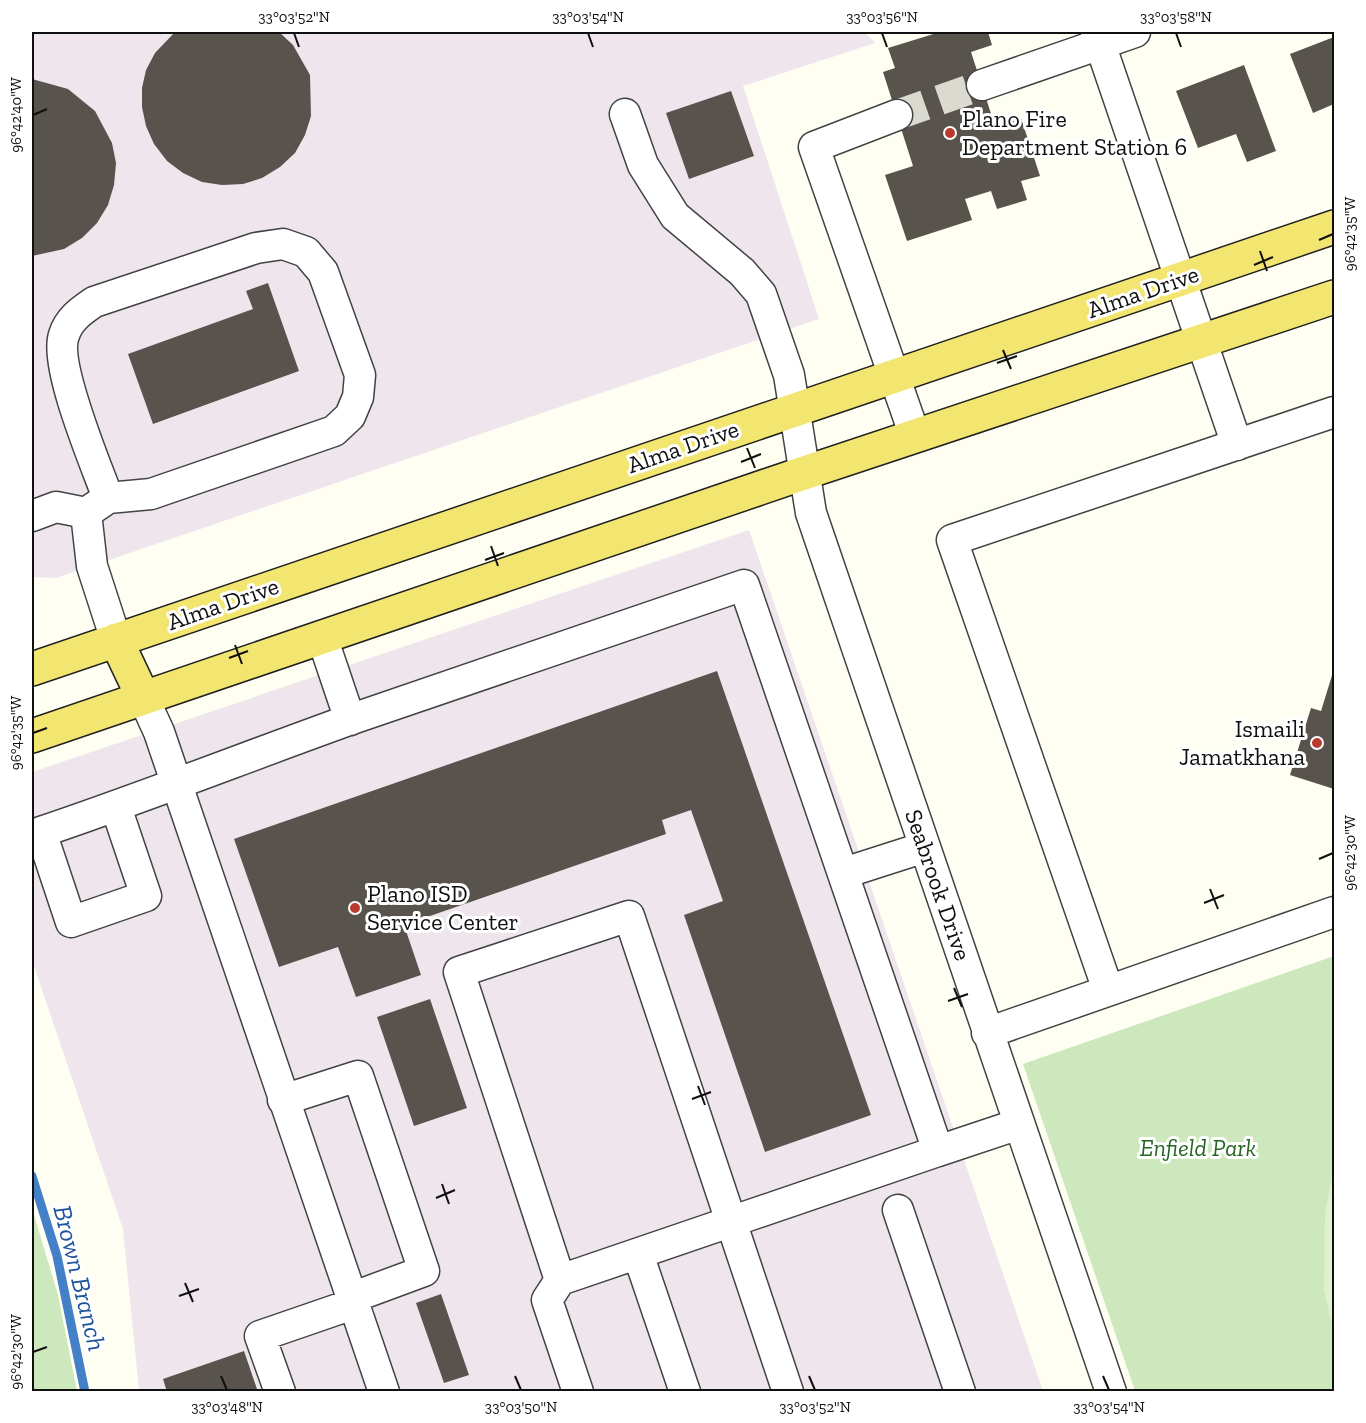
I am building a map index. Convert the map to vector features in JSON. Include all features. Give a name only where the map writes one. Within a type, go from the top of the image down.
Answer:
[{"type":"main road","name":"Alma Drive","points":[[32,669],[1335,227]]},
{"type":"main road","points":[[32,736],[804,473],[1335,297]]},
{"type":"main road","points":[[116,640],[143,697]]},
{"type":"street","points":[[982,85],[1098,37],[1135,32]]},
{"type":"street","points":[[1098,37],[1237,445]]},
{"type":"street","name":"Seabrook Drive","points":[[625,114],[643,165],[675,216],[742,272],[761,294],[789,375],[811,513],[1111,1392]]},
{"type":"street","points":[[897,115],[814,147],[915,436]]},
{"type":"street","points":[[32,516],[56,507],[97,506],[151,494],[334,431],[350,416],[358,397],[360,375],[324,272],[306,252],[283,244],[256,248],[94,302],[76,314],[63,336],[63,367],[97,506],[92,566],[116,640]]},
{"type":"street","points":[[1108,990],[952,540],[1335,412]]},
{"type":"street","points":[[116,807],[350,720],[744,585],[938,1151]]},
{"type":"street","points":[[321,637],[350,720]]},
{"type":"street","points":[[143,697],[159,732],[384,1392]]},
{"type":"street","points":[[844,873],[925,847]]},
{"type":"street","points":[[987,1033],[1335,912]]},
{"type":"street","points":[[560,1280],[459,972],[629,916],[788,1392]]},
{"type":"street","points":[[280,1392],[260,1336],[424,1271],[358,1076],[284,1100]]},
{"type":"street","points":[[578,1392],[547,1300],[560,1280],[1019,1124]]},
{"type":"street","points":[[898,1210],[960,1392]]},
{"type":"street","points":[[638,1254],[685,1392]]},
{"type":"shaded area","points":[[32,32],[865,32],[875,43],[743,86],[819,319],[56,578],[32,577]]},
{"type":"shaded area","points":[[749,530],[1043,1391],[139,1391],[123,1229],[32,960],[32,772]]},
{"type":"green space","name":"Enfield Park","points":[[1334,956],[1334,1391],[1135,1391],[1023,1064]]},
{"type":"green space","points":[[1334,1168],[1334,1333],[1324,1290],[1325,1213]]},
{"type":"green space","points":[[32,1208],[58,1295],[77,1391],[32,1391]]},
{"type":"building","points":[[175,32],[279,32],[293,45],[310,75],[311,116],[305,135],[295,153],[280,167],[262,178],[243,184],[222,185],[202,182],[183,173],[167,161],[154,144],[146,126],[142,107],[142,88],[146,70],[155,53]]},
{"type":"building","points":[[940,32],[988,32],[992,45],[971,52],[995,126],[1021,118],[1040,176],[1021,181],[1027,200],[997,209],[991,191],[965,199],[972,220],[907,241],[885,175],[913,166],[883,72],[895,68],[888,48]]},
{"type":"building","points":[[1334,37],[1334,104],[1313,113],[1290,54]]},
{"type":"building","points":[[1244,65],[1276,151],[1247,162],[1236,134],[1198,148],[1176,91]]},
{"type":"building","points":[[32,79],[68,89],[95,111],[112,143],[116,163],[114,185],[108,205],[97,223],[82,238],[64,249],[32,256]]},
{"type":"building","points":[[731,91],[754,156],[689,179],[666,113]]},
{"type":"building","points":[[268,283],[299,371],[153,424],[128,354],[253,309],[246,291]]},
{"type":"building","name":"Ismaili Jamatkhana","points":[[1334,669],[1334,789],[1290,775],[1311,708],[1321,711]]},
{"type":"building","name":"Plano ISD Service Center","points":[[717,671],[871,1115],[765,1152],[684,915],[723,901],[691,810],[662,820],[666,834],[404,925],[421,975],[356,997],[338,947],[279,967],[234,839]]},
{"type":"building","points":[[430,999],[467,1108],[414,1126],[377,1017]]},
{"type":"building","points":[[441,1294],[469,1375],[444,1383],[416,1303]]},
{"type":"building","points":[[244,1351],[258,1392],[167,1392],[163,1379]]},
{"type":"waterway","name":"Brown Branch","points":[[32,1176],[57,1256],[85,1392]]},
{"type":"tunnel","points":[[897,115],[982,85]]},
{"type":"place","name":"Plano Fire Department Station 6","points":[[950,133]]},
{"type":"place","name":"Ismaili Jamatkhana","points":[[1317,743]]},
{"type":"place","name":"Plano ISD Service Center","points":[[355,908]]}]
